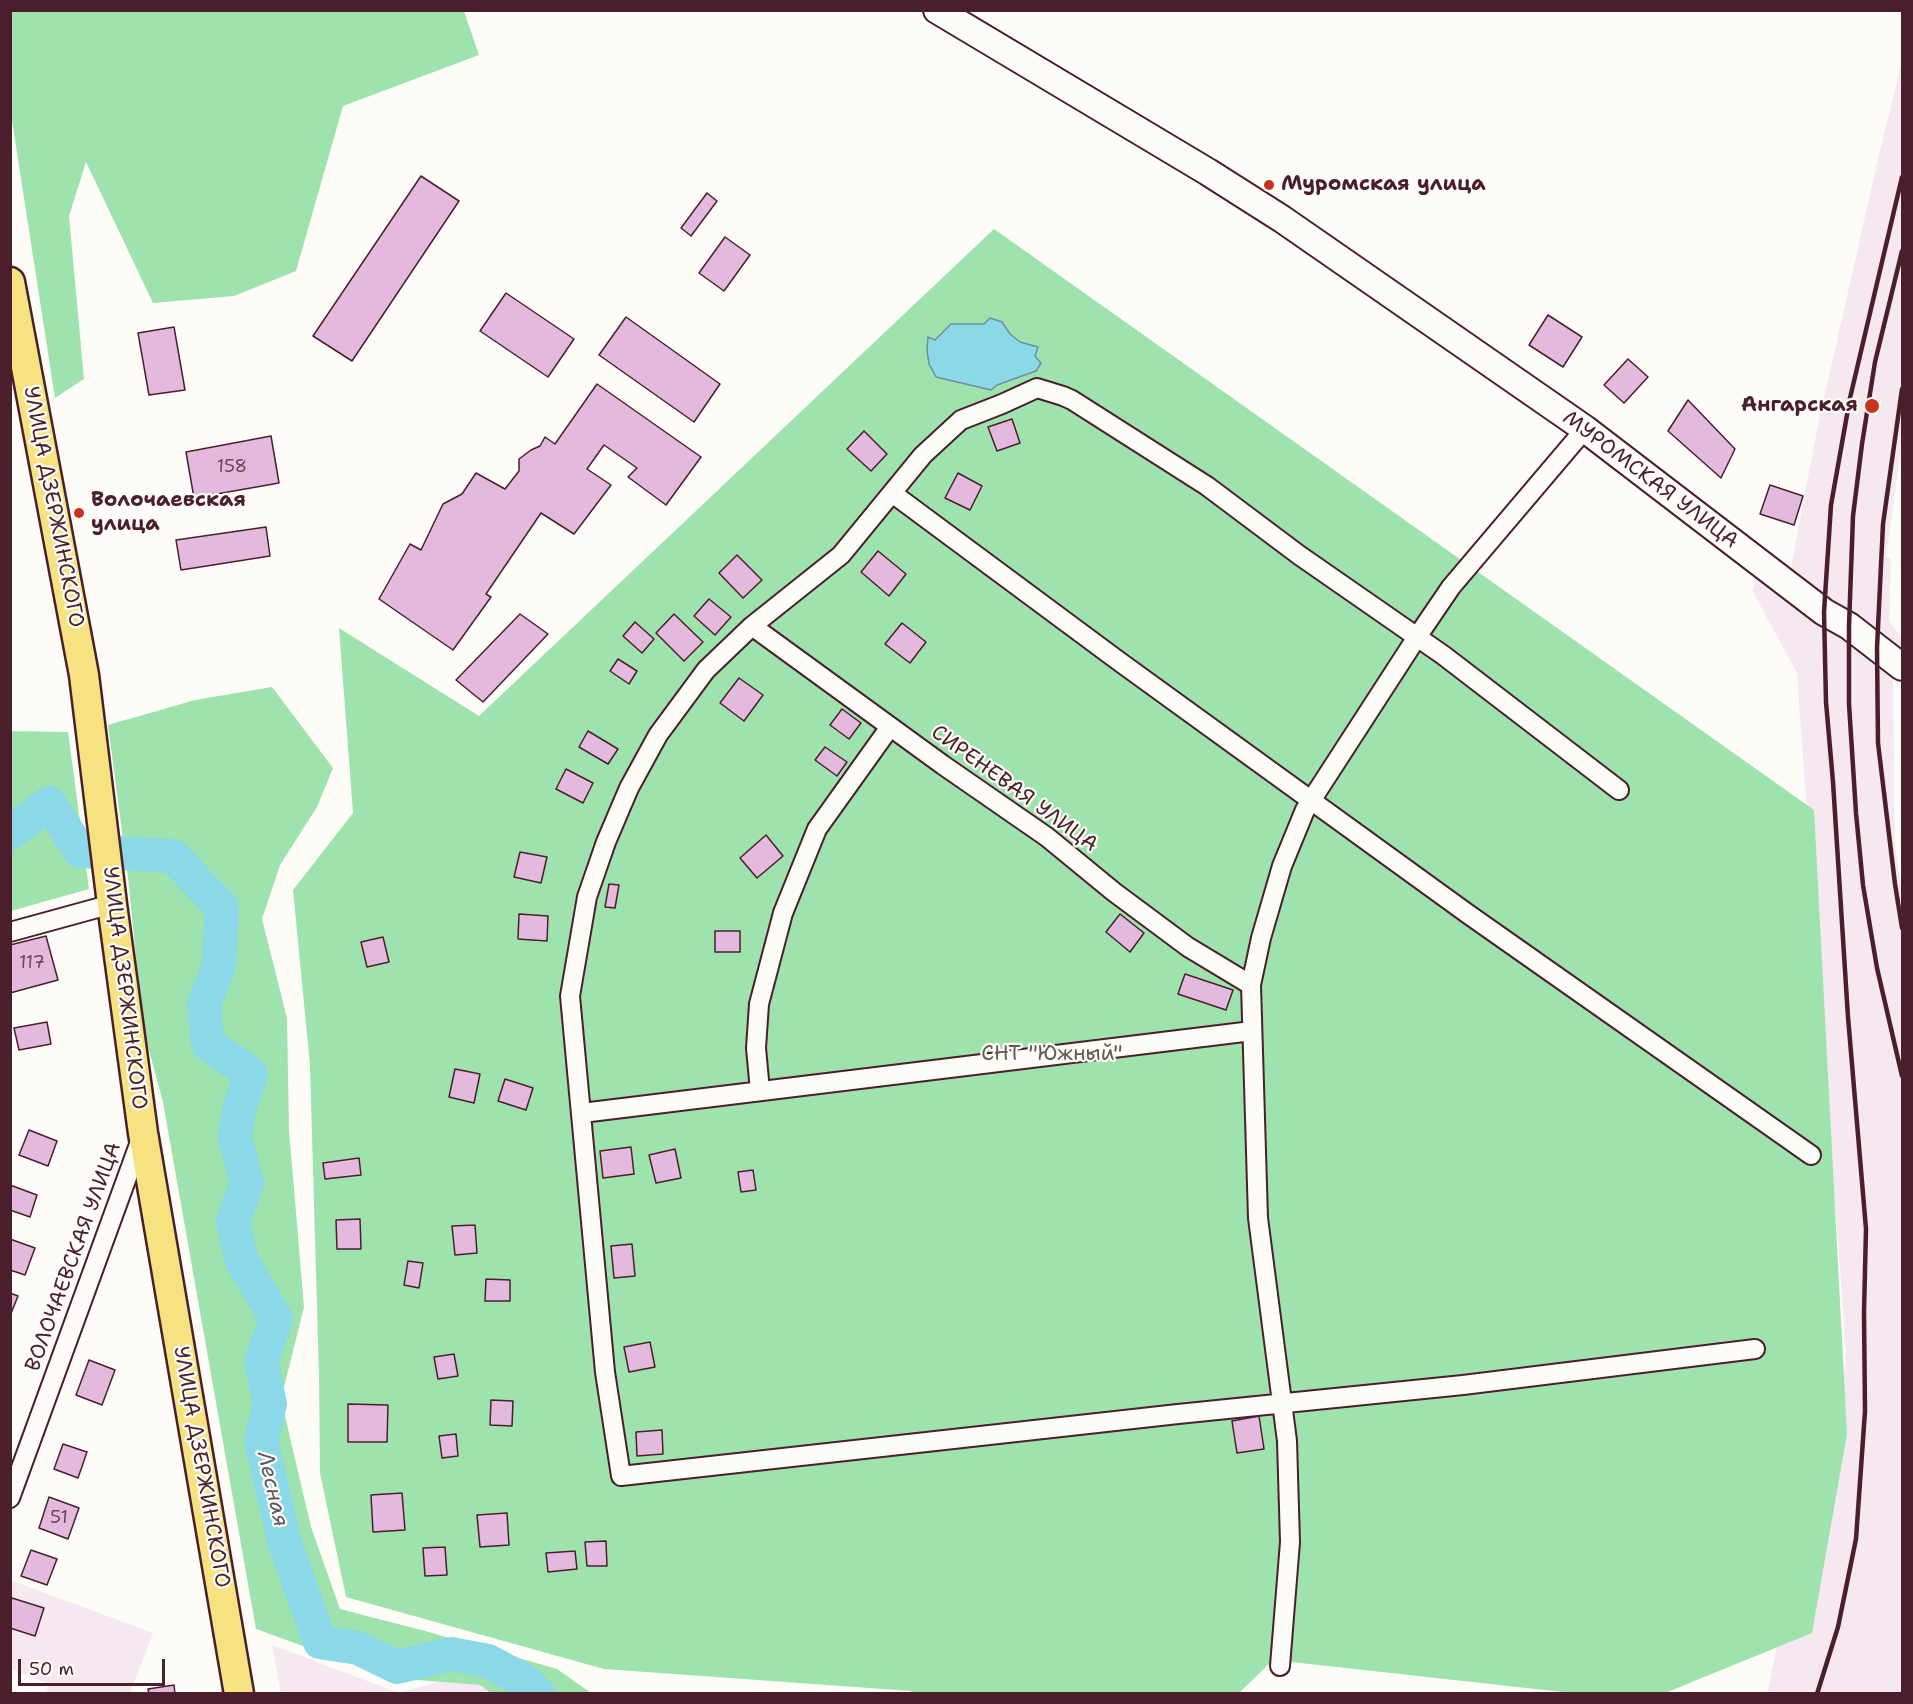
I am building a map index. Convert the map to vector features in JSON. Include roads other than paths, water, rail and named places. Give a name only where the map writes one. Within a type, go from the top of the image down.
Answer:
[{"type":"main road","name":"МУРОМСКАЯ УЛИЦА","points":[[937,10],[1208,172],[1282,219],[1586,429],[1824,612],[1848,626],[1902,667]]},
{"type":"main road","name":"УЛИЦА ДЗЕРЖИНСКОГО","points":[[10,282],[84,675],[143,1133],[239,1694]]},
{"type":"street","points":[[1619,790],[1418,637],[1299,555],[1207,486],[1072,400],[1037,388],[961,420],[923,455],[841,555],[752,626],[706,670],[658,735],[629,788],[587,897],[570,996],[605,1372],[621,1476],[1178,1414],[1463,1386],[1755,1349]]},
{"type":"street","points":[[1280,1666],[1290,1542],[1287,1441],[1258,1218],[1251,985],[1261,938],[1282,866],[1305,810],[1452,587],[1586,429]]},
{"type":"street","points":[[892,493],[1477,921],[1811,1155]]},
{"type":"street","name":"СИРЕНЕВАЯ УЛИЦА","points":[[752,626],[890,727],[1047,837],[1114,892],[1188,947],[1251,985]]},
{"type":"street","points":[[760,1091],[756,1048],[759,1004],[783,913],[817,829],[890,727]]},
{"type":"street","points":[[10,932],[112,904]]},
{"type":"street","points":[[582,1113],[1252,1031]]},
{"type":"street","name":"ВОЛОЧАЕВСКАЯ УЛИЦА","points":[[10,1498],[143,1133]]},
{"type":"water","points":[[990,318],[1002,322],[1010,334],[1020,342],[1038,347],[1035,356],[1041,363],[1036,371],[997,385],[991,390],[936,377],[929,364],[928,337],[935,340],[951,324],[984,324]]},
{"type":"waterway","name":"Лесная","points":[[10,833],[49,803],[80,851],[173,856],[222,908],[219,964],[204,1005],[208,1044],[251,1074],[239,1110],[235,1138],[247,1183],[233,1220],[241,1259],[276,1319],[261,1361],[270,1404],[261,1441],[285,1543],[320,1642],[358,1648],[397,1667],[451,1654],[488,1661],[525,1681],[538,1694]]},
{"type":"railway","points":[[1817,1694],[1838,1627],[1856,1539],[1865,1411],[1866,1229],[1848,1017],[1826,702],[1824,612],[1831,505],[1850,398],[1902,177]]},
{"type":"railway","points":[[1902,251],[1875,362],[1862,444],[1853,516],[1849,626],[1849,704],[1863,885],[1877,968],[1902,1076]]},
{"type":"railway","points":[[1902,389],[1883,524],[1877,648],[1878,743],[1902,928]]},
{"type":"place","name":"Муромская улица","points":[[1269,185]]},
{"type":"place","name":"Ангарская","points":[[1872,406]]},
{"type":"place","name":"Волочаевская улица","points":[[79,513]]},
{"type":"park label","name":"СНТ \"Южный\"","points":[[1052,1055]]}]
